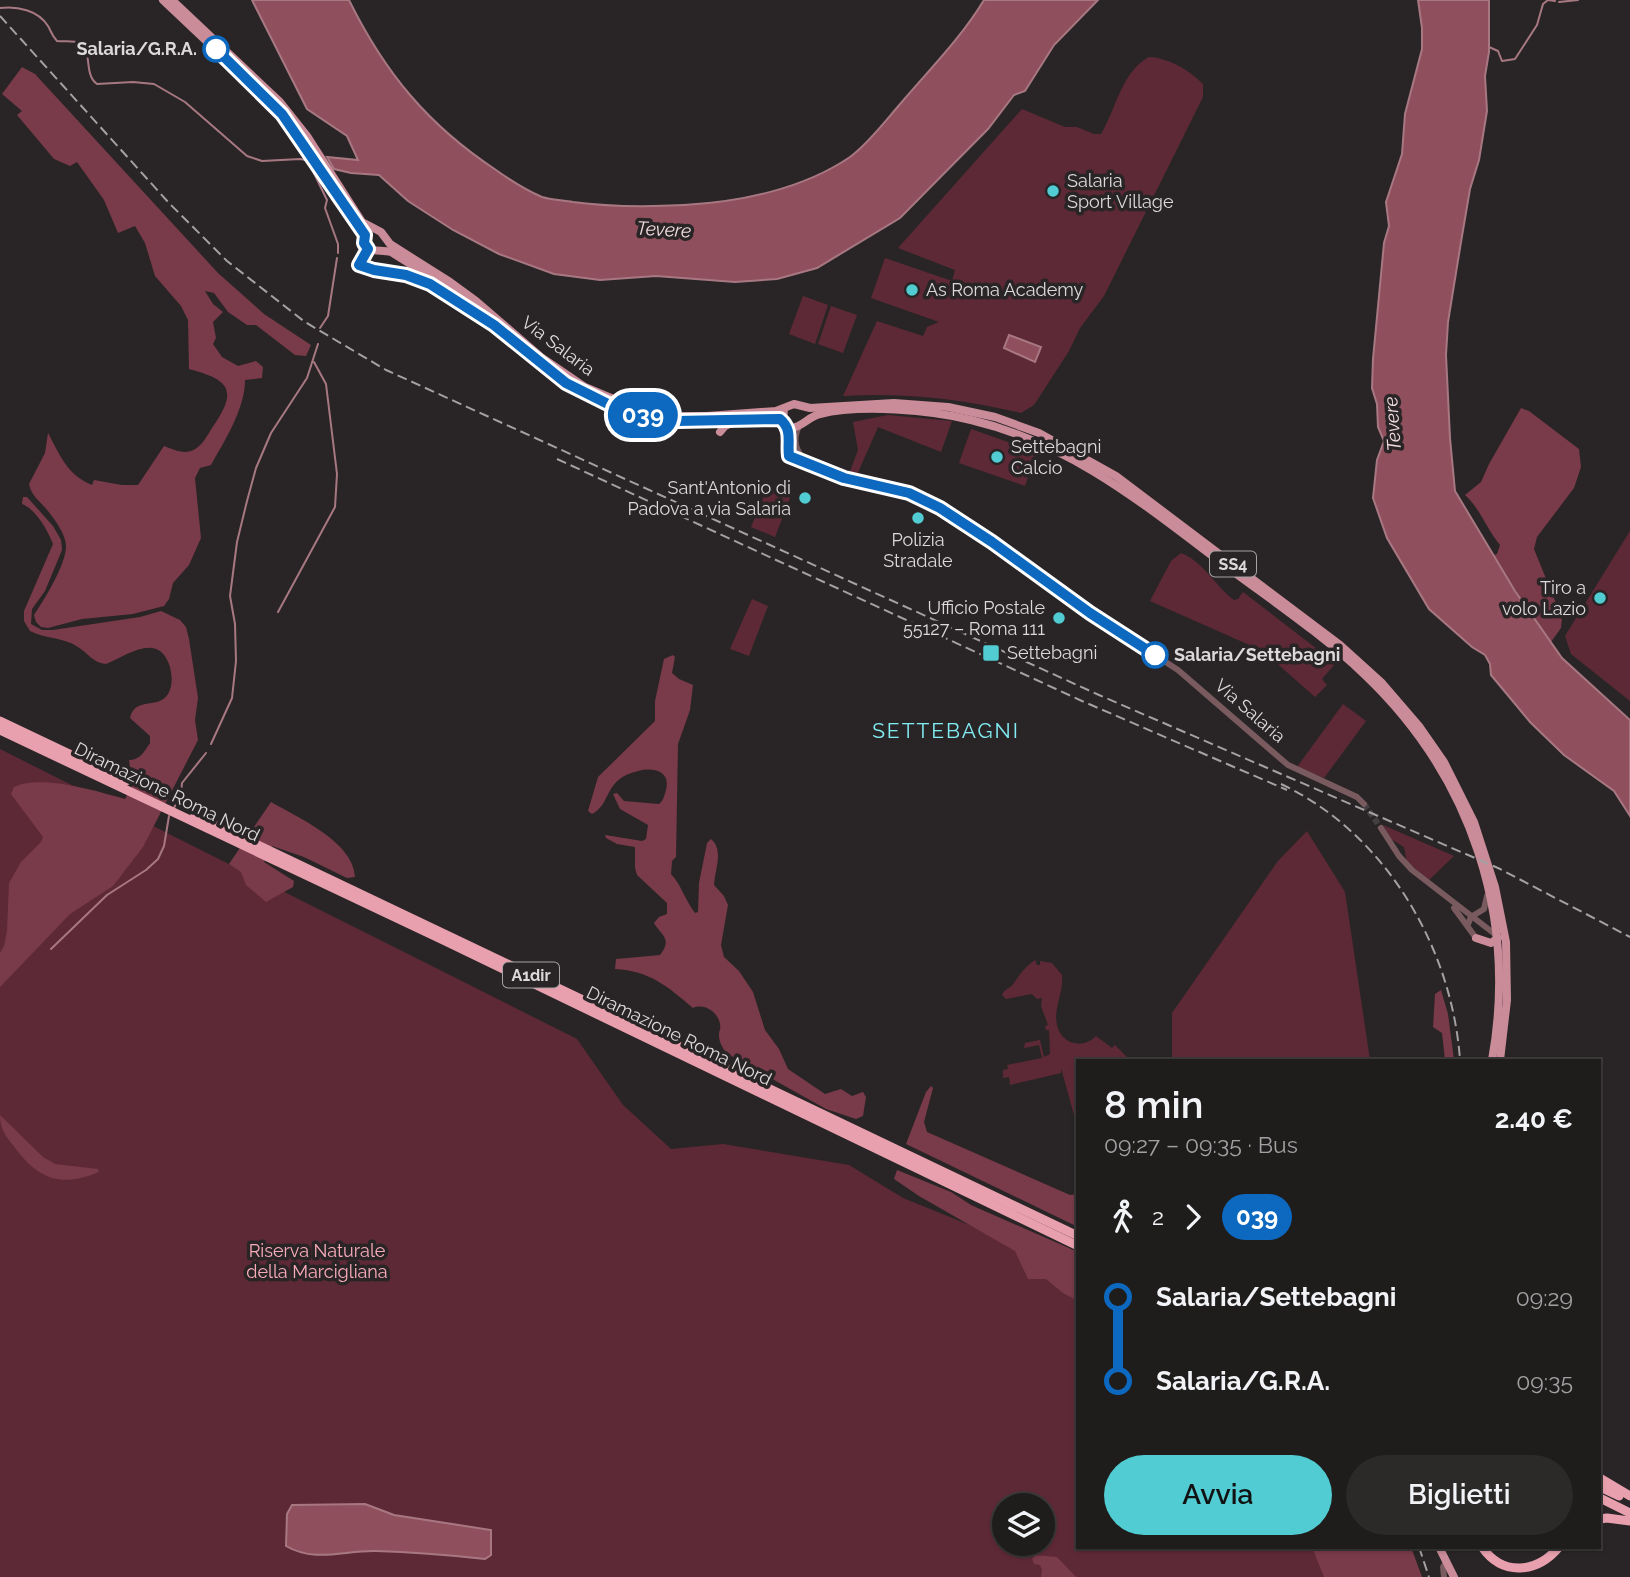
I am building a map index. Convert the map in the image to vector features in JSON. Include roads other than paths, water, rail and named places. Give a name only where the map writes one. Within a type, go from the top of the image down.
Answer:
[{"type":"highway","name":"Diramazione Roma Nord","points":[[0,721],[285,862],[776,1096],[1076,1235]]},
{"type":"highway","name":"Diramazione Roma Nord","points":[[0,730],[128,786]]},
{"type":"highway","name":"Diramazione Roma Nord","points":[[776,1096],[1076,1245]]},
{"type":"highway","points":[[1601,1479],[1630,1496]]},
{"type":"highway","points":[[1601,1487],[1630,1501]]},
{"type":"highway","points":[[1601,1498],[1630,1513]]},
{"type":"highway","points":[[1601,1519],[1630,1521]]},
{"type":"highway","points":[[1484,1549],[1496,1562],[1522,1569],[1535,1567],[1557,1549]]},
{"type":"main road","name":"Via Salaria","points":[[163,0],[271,102],[312,149]]},
{"type":"main road","name":"Via Salaria","points":[[172,0],[275,96],[332,180],[365,236]]},
{"type":"main road","name":"Via Salaria","points":[[332,180],[362,222],[390,244],[476,300],[576,382],[604,396],[646,410],[682,416],[717,416],[784,409]]},
{"type":"main road","points":[[379,233],[384,244],[380,249],[373,251],[367,248],[364,243],[365,236],[379,233]]},
{"type":"main road","name":"Via Salaria","points":[[380,249],[391,252],[462,298],[557,377],[586,395],[648,417],[678,421],[772,418],[784,423]]},
{"type":"main road","points":[[456,302],[494,325]]},
{"type":"main road","name":"SS4","points":[[800,406],[810,408],[872,403],[948,407],[995,417],[1054,441],[1129,485],[1340,645],[1400,701],[1444,762],[1469,813],[1492,876],[1502,937],[1507,1000],[1500,1059]]},
{"type":"main road","points":[[790,405],[800,406],[805,416],[801,425],[791,428],[784,423],[784,409],[790,405]]},
{"type":"main road","name":"SS4","points":[[801,425],[818,414],[893,410],[952,416],[996,426],[1059,450],[1112,481],[1336,650],[1391,701],[1415,730],[1451,787],[1472,835],[1502,937],[1499,1001],[1492,1059]]},
{"type":"main road","points":[[720,432],[724,426],[741,420]]},
{"type":"main road","points":[[1476,938],[1490,943],[1502,937]]},
{"type":"main road","points":[[1440,1549],[1454,1577]]},
{"type":"street","name":"Via Salaria","points":[[784,423],[790,434],[789,456],[844,478],[909,493],[960,519],[1090,613],[1178,670],[1291,767],[1357,797],[1364,804]]},
{"type":"street","points":[[801,425],[795,438],[796,450],[807,464]]},
{"type":"street","points":[[1381,828],[1405,863],[1470,921],[1502,937]]},
{"type":"street","points":[[1470,921],[1486,905],[1485,878]]},
{"type":"street","points":[[1470,921],[1476,938]]},
{"type":"street","points":[[1444,1577],[1443,1567],[1447,1562]]},
{"type":"water","name":"Tevere","points":[[252,0],[349,0],[393,74],[429,116],[472,153],[536,194],[546,198],[601,205],[670,206],[727,201],[770,192],[812,178],[850,157],[877,131],[955,40],[984,0],[1098,0],[1054,45],[1025,91],[1014,95],[988,129],[900,218],[817,268],[777,279],[735,282],[656,276],[600,280],[554,274],[499,254],[453,230],[408,201],[379,175],[334,169],[327,157],[358,160],[347,136],[307,109]]},
{"type":"water","name":"Tevere","points":[[1418,0],[1489,0],[1489,52],[1485,76],[1487,111],[1479,160],[1470,189],[1448,322],[1446,355],[1455,491],[1515,591],[1562,658],[1630,720],[1630,816],[1614,791],[1564,755],[1530,722],[1491,675],[1490,664],[1485,655],[1429,609],[1387,538],[1373,498],[1377,460],[1384,441],[1378,427],[1377,404],[1372,388],[1384,243],[1389,226],[1386,202],[1402,154],[1405,114],[1422,49]]},
{"type":"water","points":[[1009,335],[1041,347],[1035,362],[1004,348]]},
{"type":"water","points":[[365,1504],[394,1515],[491,1530],[491,1555],[485,1559],[364,1551],[319,1555],[286,1546],[287,1514],[292,1505]]},
{"type":"waterway","points":[[1489,47],[1498,51],[1502,61],[1515,59],[1537,25],[1543,4],[1548,0],[1555,1]]},
{"type":"waterway","points":[[1559,2],[1578,0]]},
{"type":"waterway","points":[[0,8],[33,13],[44,21],[57,41],[80,43],[84,46],[90,74],[97,84],[154,84],[185,102],[247,156],[262,161],[311,161]]},
{"type":"waterway","points":[[308,161],[327,200],[325,208],[338,244],[338,253]]},
{"type":"waterway","points":[[320,328],[328,316],[337,258]]},
{"type":"waterway","points":[[211,744],[232,698],[236,661],[235,624],[230,596],[237,542],[247,501],[256,468],[271,433],[307,378],[318,344]]},
{"type":"waterway","points":[[278,612],[335,507],[337,474],[326,384],[314,362]]},
{"type":"waterway","points":[[174,808],[182,783],[206,753]]},
{"type":"waterway","points":[[51,949],[107,895],[158,859],[164,846],[169,816]]},
{"type":"tunnel","points":[[1364,804],[1381,828]]},
{"type":"railway","points":[[0,16],[169,203],[227,261],[305,322],[386,370],[1099,695],[1498,868],[1630,937]]},
{"type":"railway","points":[[557,459],[1082,701],[1287,790]]},
{"type":"railway","points":[[1281,784],[1318,805],[1352,832],[1381,863],[1406,898],[1427,936],[1443,976],[1454,1018],[1460,1059]]},
{"type":"railway","points":[[1420,1549],[1429,1577]]},
{"type":"place","name":"Salaria/G.R.A.","points":[[216,49]]},
{"type":"place","name":"Salaria Sport Village","points":[[1053,191]]},
{"type":"place","name":"As Roma Academy","points":[[912,290]]},
{"type":"place","name":"Settebagni Calcio","points":[[997,457]]},
{"type":"place","name":"Sant'Antonio di Padova a via Salaria","points":[[805,498]]},
{"type":"place","name":"Polizia Stradale","points":[[918,518]]},
{"type":"place","name":"Tiro a volo Lazio","points":[[1600,598]]},
{"type":"place","name":"Ufficio Postale 55127 – Roma 111","points":[[1059,618]]},
{"type":"place","name":"Settebagni","points":[[991,653]]},
{"type":"place","name":"Salaria/Settebagni","points":[[1155,655]]},
{"type":"district","name":"SETTEBAGNI","points":[[946,731]]},
{"type":"park label","name":"Riserva Naturale della Marcigliana","points":[[317,1261]]}]
